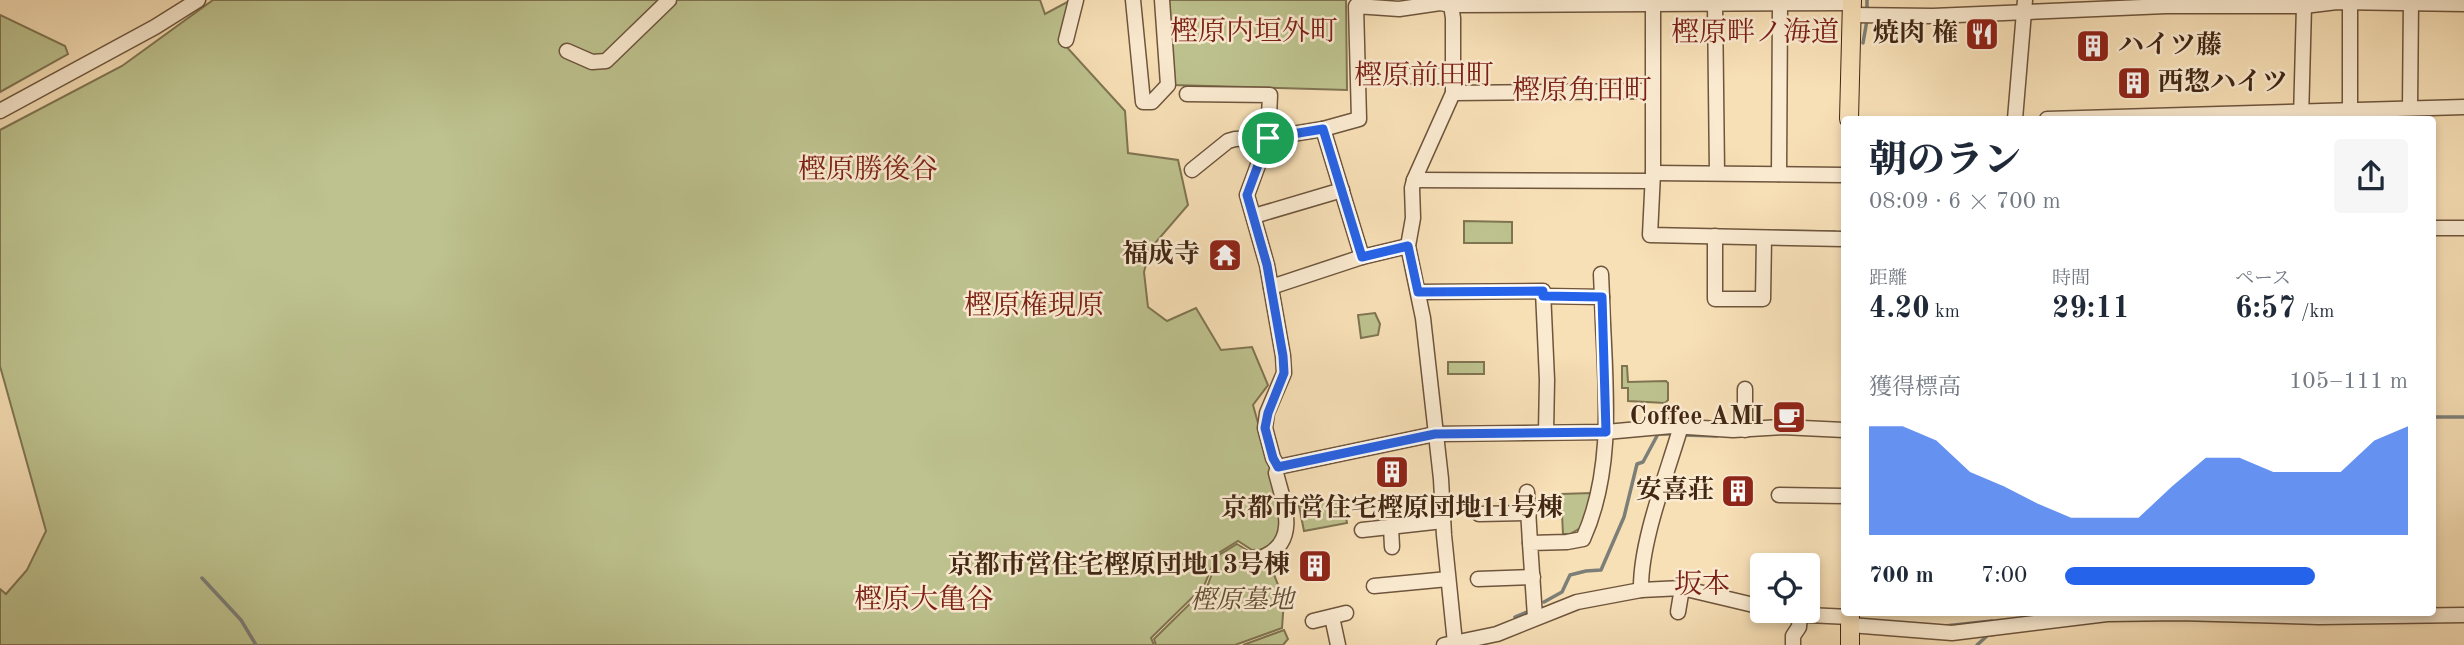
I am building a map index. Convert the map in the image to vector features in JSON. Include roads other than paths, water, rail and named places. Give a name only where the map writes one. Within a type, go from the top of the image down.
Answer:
[{"type":"main road","points":[[1849,116],[1859,10]]},
{"type":"main road","points":[[1850,618],[1850,645]]},
{"type":"street","points":[[0,111],[155,27],[198,0]]},
{"type":"street","points":[[567,51],[592,62],[606,61],[669,0]]},
{"type":"street","points":[[1066,40],[1076,0]]},
{"type":"street","points":[[1133,0],[1143,102],[1152,103],[1168,85],[1161,0]]},
{"type":"street","points":[[2410,108],[2411,1]]},
{"type":"street","points":[[1192,170],[1228,141],[1323,129],[1359,119],[1356,6],[1399,9],[1448,3],[1780,4],[1933,16],[2025,5],[2262,3],[2304,6],[2342,2],[2411,1],[2464,4]]},
{"type":"street","points":[[2342,2],[2350,110]]},
{"type":"street","points":[[1448,3],[1453,18],[1453,93],[1414,180],[1413,218],[1408,246],[1418,292],[1435,434],[1448,579],[1449,644],[1498,639],[1535,617],[1577,602],[1641,590],[1682,588],[1750,604]]},
{"type":"street","points":[[1651,3],[1650,235],[1841,239]]},
{"type":"street","points":[[1715,4],[1717,173]]},
{"type":"street","points":[[1779,174],[1780,4]]},
{"type":"street","points":[[2015,116],[2025,5]]},
{"type":"street","points":[[2301,115],[2304,6]]},
{"type":"street","points":[[1409,76],[1453,76]]},
{"type":"street","points":[[1453,93],[1652,92]]},
{"type":"street","points":[[1187,94],[1270,95],[1268,138],[1247,195],[1271,287],[1284,373],[1265,428],[1278,467],[1276,473],[1288,527],[1277,546],[1265,556]]},
{"type":"street","points":[[2238,116],[2464,107]]},
{"type":"street","points":[[1323,129],[1362,257]]},
{"type":"street","points":[[1414,180],[1652,177],[1717,173],[1841,175]]},
{"type":"street","points":[[1254,216],[1342,190]]},
{"type":"street","points":[[2436,228],[2464,228]]},
{"type":"street","points":[[1715,236],[1715,299],[1763,299],[1764,238]]},
{"type":"street","points":[[1271,287],[1362,257],[1408,246]]},
{"type":"street","points":[[1531,543],[1583,539],[1589,524],[1600,479],[1606,432],[1601,274]]},
{"type":"street","points":[[1418,292],[1543,291],[1547,380],[1546,432]]},
{"type":"street","points":[[1543,296],[1602,297]]},
{"type":"street","points":[[1745,389],[1745,430]]},
{"type":"street","points":[[1278,467],[1435,434],[1606,432],[1681,426],[1745,430],[1782,427],[1841,429]]},
{"type":"street","points":[[1641,590],[1641,571],[1647,542],[1681,426]]},
{"type":"street","points":[[1527,492],[1535,617]]},
{"type":"street","points":[[1779,495],[1841,496]]},
{"type":"street","points":[[1479,514],[1529,513]]},
{"type":"street","points":[[1362,530],[1443,521]]},
{"type":"street","points":[[1391,527],[1391,547]]},
{"type":"street","points":[[1478,579],[1533,577]]},
{"type":"street","points":[[1374,586],[1448,579]]},
{"type":"street","points":[[1678,612],[1682,588]]},
{"type":"street","points":[[1313,621],[1339,615],[1338,645]]},
{"type":"street","points":[[2436,615],[2464,615]]},
{"type":"street","points":[[1820,616],[1952,634],[2092,616]]},
{"type":"street","points":[[2284,616],[2392,616]]},
{"type":"street","points":[[1793,645],[1793,636],[1799,623]]},
{"type":"waterway","points":[[1867,0],[1867,12]]},
{"type":"waterway","points":[[1863,43],[1867,20]]},
{"type":"waterway","points":[[1775,231],[1835,232]]},
{"type":"waterway","points":[[2436,417],[2464,417]]},
{"type":"waterway","points":[[1544,602],[1562,592],[1570,575],[1601,570],[1624,517],[1637,464],[1643,462],[1658,434],[1675,434]]},
{"type":"waterway","points":[[1683,435],[1717,436]]},
{"type":"waterway","points":[[202,578],[241,620],[256,645]]},
{"type":"waterway","points":[[1515,617],[1527,612]]},
{"type":"waterway","points":[[1944,626],[1992,621]]},
{"type":"waterway","points":[[1977,645],[1988,635],[1992,635]]},
{"type":"place","name":"焼肉 権","points":[[1982,34]]},
{"type":"place","name":"ハイツ藤","points":[[2093,46]]},
{"type":"place","name":"西惣ハイツ","points":[[2134,83]]},
{"type":"place","name":"福成寺","points":[[1225,255]]},
{"type":"place","name":"Coffee AMI","points":[[1789,417]]},
{"type":"place","name":"京都市営住宅樫原団地11号棟","points":[[1392,472]]},
{"type":"place","name":"安喜荘","points":[[1738,491]]},
{"type":"place","name":"京都市営住宅樫原団地13号棟","points":[[1315,566]]},
{"type":"district","name":"樫原内垣外町","points":[[1254,33]]},
{"type":"district","name":"樫原畔ノ海道","points":[[1755,34]]},
{"type":"district","name":"樫原前田町","points":[[1424,77]]},
{"type":"district","name":"樫原角田町","points":[[1582,92]]},
{"type":"district","name":"樫原勝後谷","points":[[868,171]]},
{"type":"district","name":"樫原権現原","points":[[1034,307]]},
{"type":"district","name":"坂本","points":[[1702,586]]},
{"type":"district","name":"樫原大亀谷","points":[[924,601]]},
{"type":"park label","name":"樫原墓地","points":[[1242,601]]}]
